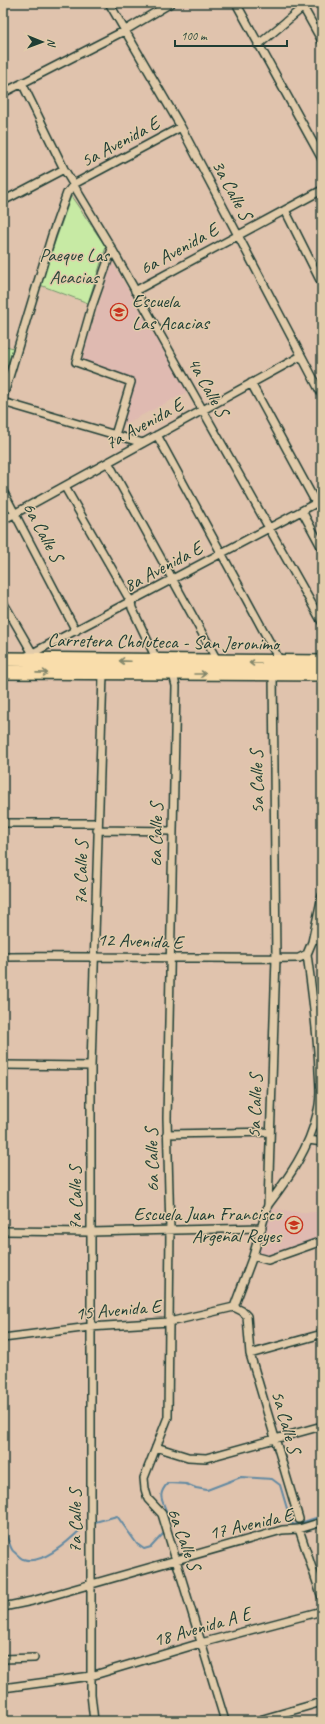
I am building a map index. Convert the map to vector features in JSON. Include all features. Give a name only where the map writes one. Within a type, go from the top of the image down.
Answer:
[{"type":"highway","name":"Carretera Choluteca - San Jeronimo","points":[[3,659],[166,670],[272,674],[322,674]]},
{"type":"highway","name":"Carretera Choluteca - San Jeronimo","points":[[3,672],[103,674],[166,670],[218,663],[322,662]]},
{"type":"street","name":"3a Calle S","points":[[109,3],[181,127],[322,395]]},
{"type":"street","points":[[3,93],[124,31],[171,3]]},
{"type":"street","points":[[236,3],[322,159]]},
{"type":"street","points":[[258,45],[305,5],[322,41]]},
{"type":"street","name":"4a Calle S","points":[[22,83],[64,169],[112,249],[322,622]]},
{"type":"street","name":"5a Avenida E","points":[[74,184],[181,127]]},
{"type":"street","name":"5a Avenida E","points":[[3,201],[64,169]]},
{"type":"street","points":[[3,397],[52,235],[67,193],[74,184]]},
{"type":"street","name":"6a Avenida E","points":[[135,291],[322,190]]},
{"type":"street","points":[[285,210],[322,284]]},
{"type":"street","points":[[112,249],[92,306],[76,362],[131,382],[115,435]]},
{"type":"street","name":"7a Avenida E","points":[[3,520],[301,356]]},
{"type":"street","points":[[251,384],[319,502]]},
{"type":"street","points":[[3,402],[143,443]]},
{"type":"street","points":[[157,435],[281,663]]},
{"type":"street","points":[[108,462],[218,663]]},
{"type":"street","points":[[65,487],[131,602],[132,608],[154,654],[166,670]]},
{"type":"street","name":"6a Calle S","points":[[3,491],[76,631]]},
{"type":"street","name":"8a Avenida E","points":[[18,660],[33,654],[269,530],[319,502]]},
{"type":"street","points":[[302,511],[322,548]]},
{"type":"street","points":[[3,602],[33,654]]},
{"type":"street","name":"6a Calle S","points":[[166,670],[176,686],[167,1134],[170,1230],[168,1417],[144,1478],[148,1499],[162,1514],[177,1559],[225,1721]]},
{"type":"street","name":"7a Calle S","points":[[94,1721],[91,1694],[91,1066],[103,674]]},
{"type":"street","name":"5a Calle S","points":[[272,674],[276,958],[268,1204],[253,1256],[234,1307],[242,1311],[247,1316],[250,1354],[299,1519]]},
{"type":"street","points":[[3,823],[98,826],[172,831]]},
{"type":"street","points":[[268,1204],[294,1171],[320,1115],[319,1045],[307,954],[313,940],[322,896]]},
{"type":"street","points":[[313,940],[322,938]]},
{"type":"street","name":"12 Avenida E","points":[[3,957],[95,956],[170,959],[299,958],[307,954]]},
{"type":"street","points":[[3,1065],[91,1066]]},
{"type":"street","points":[[167,1134],[270,1132]]},
{"type":"street","points":[[309,1140],[322,1142]]},
{"type":"street","points":[[3,1231],[91,1232],[262,1228]]},
{"type":"street","points":[[253,1256],[268,1260],[322,1241]]},
{"type":"street","name":"15 Avenida E","points":[[3,1338],[90,1327],[169,1322],[234,1307]]},
{"type":"street","points":[[250,1354],[322,1334]]},
{"type":"street","points":[[156,1447],[188,1458],[206,1458],[322,1426]]},
{"type":"street","name":"17 Avenida E","points":[[3,1606],[32,1601],[282,1530],[299,1530],[322,1522]]},
{"type":"street","points":[[299,1530],[322,1598]]},
{"type":"street","name":"18 Avenida A E","points":[[3,1688],[92,1676],[201,1643],[322,1611]]},
{"type":"street","points":[[3,1660],[34,1658]]},
{"type":"street","points":[[256,1721],[322,1702]]},
{"type":"shaded area","name":"Escuela Las Acacias","points":[[112,262],[187,392],[121,426],[136,381],[81,362]]},
{"type":"shaded area","name":"Escuela Juan Francisco Argeñal Reyes","points":[[322,1184],[322,1237],[270,1257],[258,1253],[271,1208],[300,1213],[316,1212],[315,1185]]},
{"type":"green space","name":"Paeque Las Acacias","points":[[71,196],[106,247],[88,303],[40,285]]},
{"type":"green space","points":[[3,345],[13,348],[3,379]]},
{"type":"waterway","points":[[168,1522],[166,1510],[161,1497],[164,1488],[168,1483],[186,1484],[207,1490],[241,1477],[272,1479],[280,1485],[291,1522],[294,1525],[322,1516]]},
{"type":"waterway","points":[[95,1522],[117,1516],[137,1544],[144,1549],[151,1547],[163,1534]]},
{"type":"waterway","points":[[3,1529],[13,1551],[23,1559],[31,1560],[39,1559],[56,1550],[83,1527]]},
{"type":"place","name":"Escuela Las Acacias","points":[[119,312]]},
{"type":"place","name":"Escuela Juan Francisco Argeñal Reyes","points":[[294,1225]]}]
